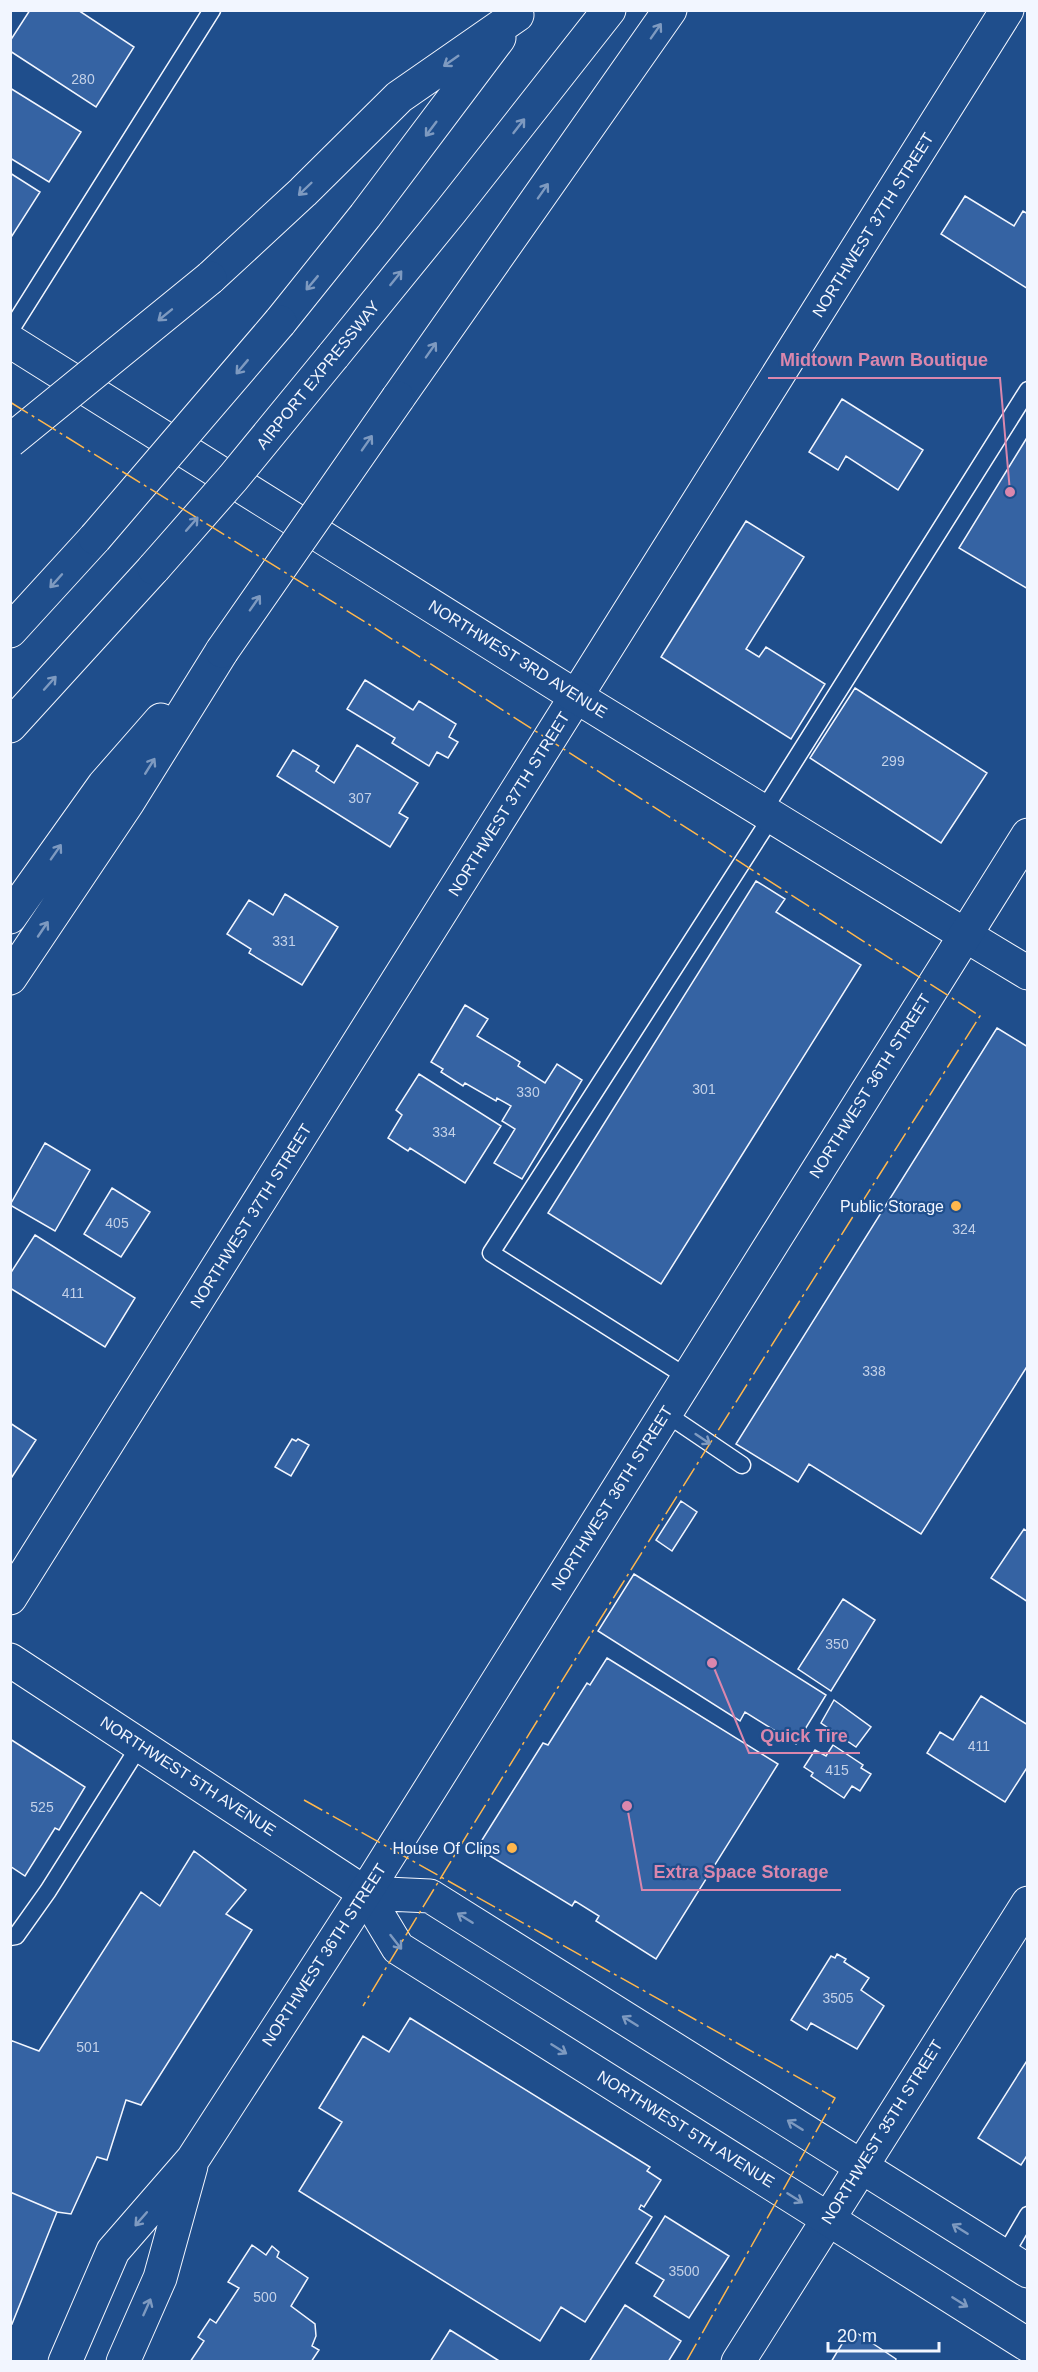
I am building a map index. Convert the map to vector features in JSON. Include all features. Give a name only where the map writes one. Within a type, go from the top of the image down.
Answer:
[{"type":"main road","name":"AIRPORT EXPRESSWAY","points":[[10,726],[233,478],[459,202],[609,10]]},
{"type":"main road","points":[[10,978],[129,802],[222,651],[670,10]]},
{"type":"main road","name":"NORTHWEST 37TH STREET","points":[[10,1599],[1007,10]]},
{"type":"main road","points":[[10,441],[210,278],[303,192],[399,97],[518,13]]},
{"type":"main road","points":[[10,631],[95,538],[280,322],[365,216],[518,13]]},
{"type":"main road","name":"NORTHWEST 3RD AVENUE","points":[[10,341],[576,697],[1028,973]]},
{"type":"main road","points":[[10,917],[104,785],[222,651]]},
{"type":"main road","name":"NORTHWEST 36TH STREET","points":[[64,2361],[113,2251],[193,2158],[365,1893],[1028,835]]},
{"type":"main road","name":"NORTHWEST 5TH AVENUE","points":[[10,1660],[365,1893],[398,1948],[1028,2345]]},
{"type":"main road","points":[[365,1893],[430,1896],[1016,2264]]},
{"type":"main road","name":"NORTHWEST 35TH STREET","points":[[738,2361],[1028,1903]]},
{"type":"main road","name":"NORTHWEST 36TH STREET","points":[[123,2361],[160,2278],[193,2158]]},
{"type":"lane","points":[[10,331],[212,10]]},
{"type":"lane","points":[[687,1377],[491,1253],[767,814],[1028,390]]},
{"type":"lane","points":[[664,1413],[742,1464]]},
{"type":"lane","points":[[10,1937],[16,1936],[48,1891],[140,1745]]},
{"type":"lane","points":[[1016,2264],[1028,2215]]},
{"type":"building","points":[[30,10],[78,10],[134,47],[96,107],[10,51],[10,41]]},
{"type":"building","points":[[10,88],[81,132],[49,182],[10,158]]},
{"type":"building","points":[[10,173],[40,192],[10,239]]},
{"type":"building","points":[[965,196],[1014,226],[1023,211],[1028,214],[1028,289],[941,234]]},
{"type":"building","points":[[842,399],[923,450],[898,490],[846,456],[838,470],[809,452]]},
{"type":"building","points":[[1028,436],[1028,589],[959,548]]},
{"type":"building","points":[[746,521],[804,557],[746,649],[759,657],[766,647],[825,684],[791,739],[661,657]]},
{"type":"building","points":[[365,680],[413,710],[419,701],[456,724],[449,737],[458,742],[448,758],[437,752],[429,766],[392,743],[395,738],[347,709]]},
{"type":"building","points":[[855,688],[987,773],[941,843],[810,758]]},
{"type":"building","points":[[357,745],[418,783],[399,813],[408,818],[390,847],[277,776],[293,750],[319,766],[316,771],[334,783]]},
{"type":"building","points":[[756,881],[785,899],[776,912],[861,965],[661,1284],[548,1213]]},
{"type":"building","points":[[285,894],[338,927],[302,985],[249,953],[251,949],[227,934],[249,900],[273,915]]},
{"type":"building","points":[[465,1005],[488,1019],[477,1036],[520,1062],[518,1066],[545,1083],[557,1064],[582,1080],[522,1179],[494,1163],[515,1129],[502,1121],[511,1106],[497,1098],[496,1101],[465,1083],[463,1086],[441,1072],[443,1069],[431,1062]]},
{"type":"building","name":"Public Storage","points":[[997,1028],[1028,1047],[1028,1365],[921,1534],[809,1464],[798,1482],[736,1444]]},
{"type":"building","points":[[419,1074],[501,1126],[465,1183],[410,1148],[408,1151],[388,1138],[402,1115],[396,1110]]},
{"type":"building","points":[[45,1143],[90,1170],[55,1231],[10,1205]]},
{"type":"building","points":[[112,1188],[150,1212],[121,1257],[84,1234]]},
{"type":"building","points":[[35,1235],[135,1298],[105,1347],[10,1288],[10,1274]]},
{"type":"building","points":[[10,1423],[36,1440],[10,1480]]},
{"type":"building","points":[[292,1439],[296,1441],[298,1439],[309,1445],[291,1476],[275,1467]]},
{"type":"building","points":[[681,1501],[697,1512],[672,1551],[656,1540]]},
{"type":"building","points":[[1024,1529],[1028,1532],[1028,1602],[991,1578]]},
{"type":"building","points":[[634,1574],[826,1695],[796,1744],[745,1712],[740,1721],[598,1631]]},
{"type":"building","points":[[843,1599],[875,1620],[831,1691],[798,1669]]},
{"type":"building","points":[[607,1658],[778,1764],[656,1959],[596,1921],[599,1916],[575,1901],[572,1906],[477,1848],[543,1743],[548,1745],[587,1683],[590,1685]]},
{"type":"building","points":[[981,1696],[1028,1725],[1028,1766],[1005,1802],[927,1753],[940,1732],[953,1740]]},
{"type":"building","points":[[834,1700],[871,1727],[856,1747],[821,1723]]},
{"type":"building","points":[[10,1739],[85,1787],[59,1830],[55,1828],[25,1876],[10,1866]]},
{"type":"building","points":[[833,1745],[863,1765],[861,1768],[871,1774],[860,1791],[852,1786],[844,1798],[811,1776],[813,1773],[804,1767],[815,1750],[826,1756]]},
{"type":"building","points":[[194,1851],[246,1890],[226,1914],[252,1930],[141,2105],[126,2100],[107,2160],[97,2157],[71,2214],[57,2212],[10,2192],[10,2040],[39,2051],[141,1892],[160,1906]]},
{"type":"building","points":[[837,1954],[846,1959],[844,1962],[869,1978],[861,1990],[884,2006],[857,2049],[811,2023],[807,2030],[791,2020],[831,1956],[835,1958]]},
{"type":"building","points":[[410,2018],[650,2167],[647,2171],[661,2180],[644,2207],[641,2205],[639,2209],[652,2217],[585,2322],[561,2307],[540,2341],[299,2191],[342,2122],[319,2108],[363,2036],[389,2052]]},
{"type":"building","points":[[1028,2059],[1028,2154],[1021,2165],[978,2138]]},
{"type":"building","points":[[10,2192],[57,2212],[12,2324],[10,2323]]},
{"type":"building","points":[[665,2216],[729,2256],[689,2318],[654,2296],[664,2280],[636,2263]]},
{"type":"building","points":[[252,2245],[266,2255],[272,2246],[279,2252],[277,2257],[308,2278],[291,2306],[315,2324],[316,2336],[312,2346],[319,2350],[311,2362],[190,2362],[204,2341],[198,2337],[210,2319],[216,2323],[239,2288],[228,2282]]},
{"type":"building","points":[[625,2305],[681,2341],[668,2362],[589,2362]]},
{"type":"building","points":[[851,2329],[896,2359],[895,2362],[831,2362]]},
{"type":"building","points":[[450,2330],[501,2362],[430,2362]]},
{"type":"power","points":[[10,402],[370,625],[980,1016],[592,1633],[363,2006]]},
{"type":"power","points":[[304,1800],[835,2098],[686,2362]]},
{"type":"place","name":"Midtown Pawn Boutique","points":[[1010,492]]},
{"type":"place","name":"Public Storage","points":[[956,1206]]},
{"type":"place","name":"Quick Tire","points":[[712,1663]]},
{"type":"place","name":"Extra Space Storage","points":[[627,1806]]},
{"type":"place","name":"House Of Clips","points":[[512,1848]]}]
